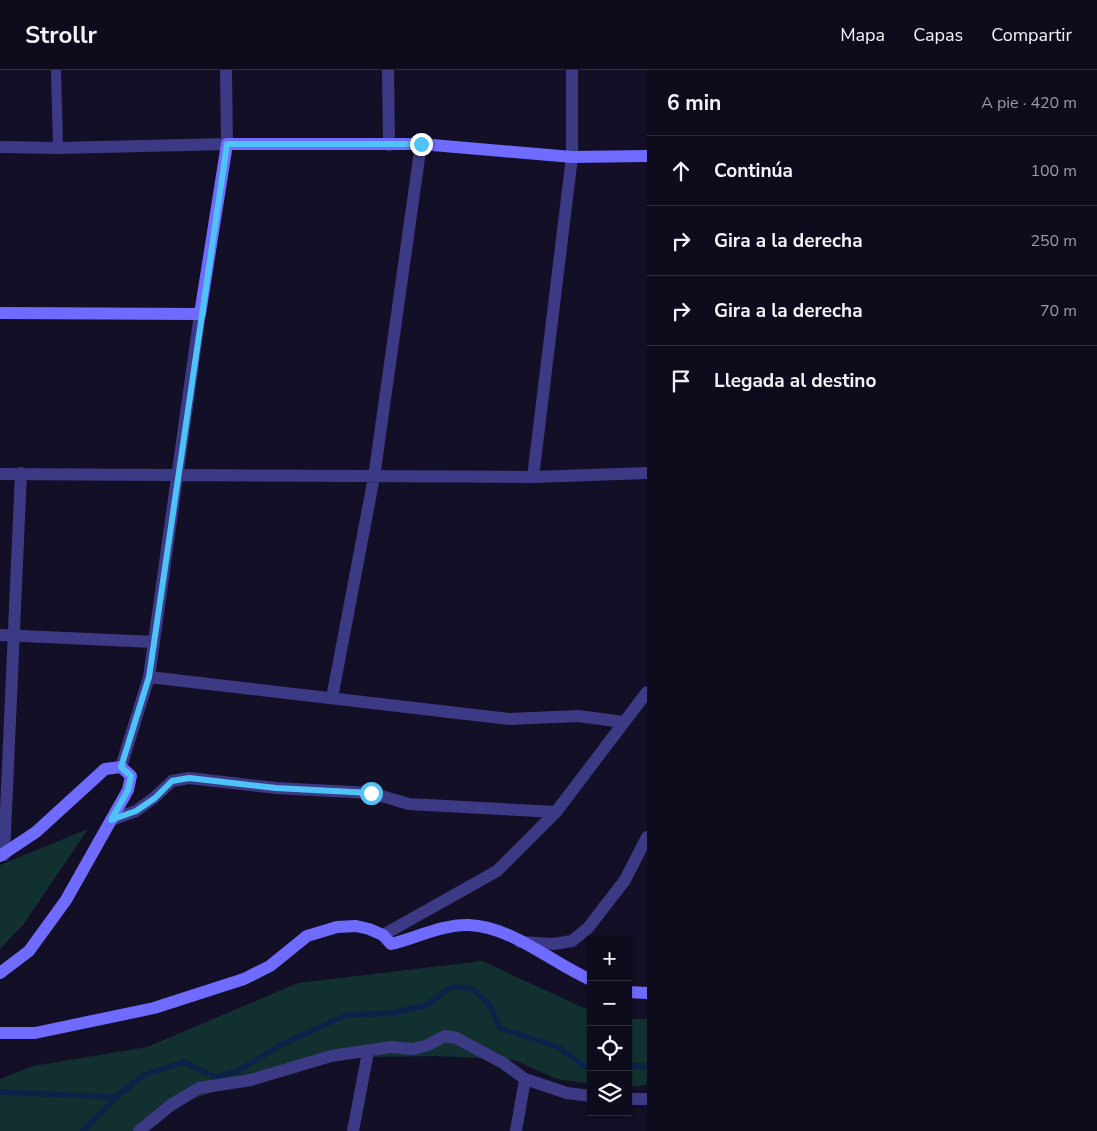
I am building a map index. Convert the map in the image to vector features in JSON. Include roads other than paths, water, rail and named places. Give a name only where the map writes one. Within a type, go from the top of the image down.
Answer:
[{"type":"street","points":[[121,767],[149,677],[200,314],[227,144],[226,70]]},
{"type":"street","points":[[388,70],[389,145]]},
{"type":"street","points":[[533,477],[572,157],[572,70]]},
{"type":"street","points":[[0,146],[58,148],[227,144],[421,144],[572,157],[647,156]]},
{"type":"street","points":[[332,698],[374,477],[421,144]]},
{"type":"street","points":[[0,313],[200,314]]},
{"type":"street","points":[[2,856],[21,473]]},
{"type":"street","points":[[0,474],[179,473],[374,477],[533,477],[647,473]]},
{"type":"street","points":[[0,635],[154,642]]},
{"type":"street","points":[[149,677],[509,719],[578,716],[624,722]]},
{"type":"street","points":[[383,935],[497,871],[556,812],[647,692]]},
{"type":"street","points":[[0,973],[29,951],[66,900],[128,790],[131,776],[121,767],[105,769],[36,832],[2,856]]},
{"type":"street","points":[[111,820],[136,811],[155,798],[172,781],[189,778],[276,788],[371,793],[409,804],[556,812]]},
{"type":"street","points":[[520,942],[553,944],[572,941],[588,928],[625,880],[647,837]]},
{"type":"street","points":[[0,1033],[35,1033],[154,1008],[244,979],[270,966],[306,936],[337,927],[356,926],[383,935],[391,944],[446,928],[469,925],[495,930],[587,978]]},
{"type":"street","points":[[632,992],[647,992]]},
{"type":"street","points":[[139,1131],[171,1105],[199,1088],[251,1080],[331,1056],[368,1052],[391,1047],[413,1049],[428,1045],[445,1036],[456,1038],[503,1063],[525,1079],[566,1094],[587,1096]]},
{"type":"street","points":[[353,1131],[368,1052]]},
{"type":"street","points":[[516,1131],[525,1079]]},
{"type":"street","points":[[632,1099],[647,1099]]},
{"type":"lane","points":[[56,70],[58,148]]},
{"type":"waterway","points":[[83,1131],[116,1097],[144,1075],[184,1062],[216,1077],[238,1071],[279,1046],[346,1015],[393,1013],[426,1005],[452,987],[472,988],[489,1004],[500,1028],[558,1047],[584,1066],[587,1066]]},
{"type":"waterway","points":[[632,1066],[647,1066]]},
{"type":"waterway","points":[[0,1092],[116,1097]]}]
